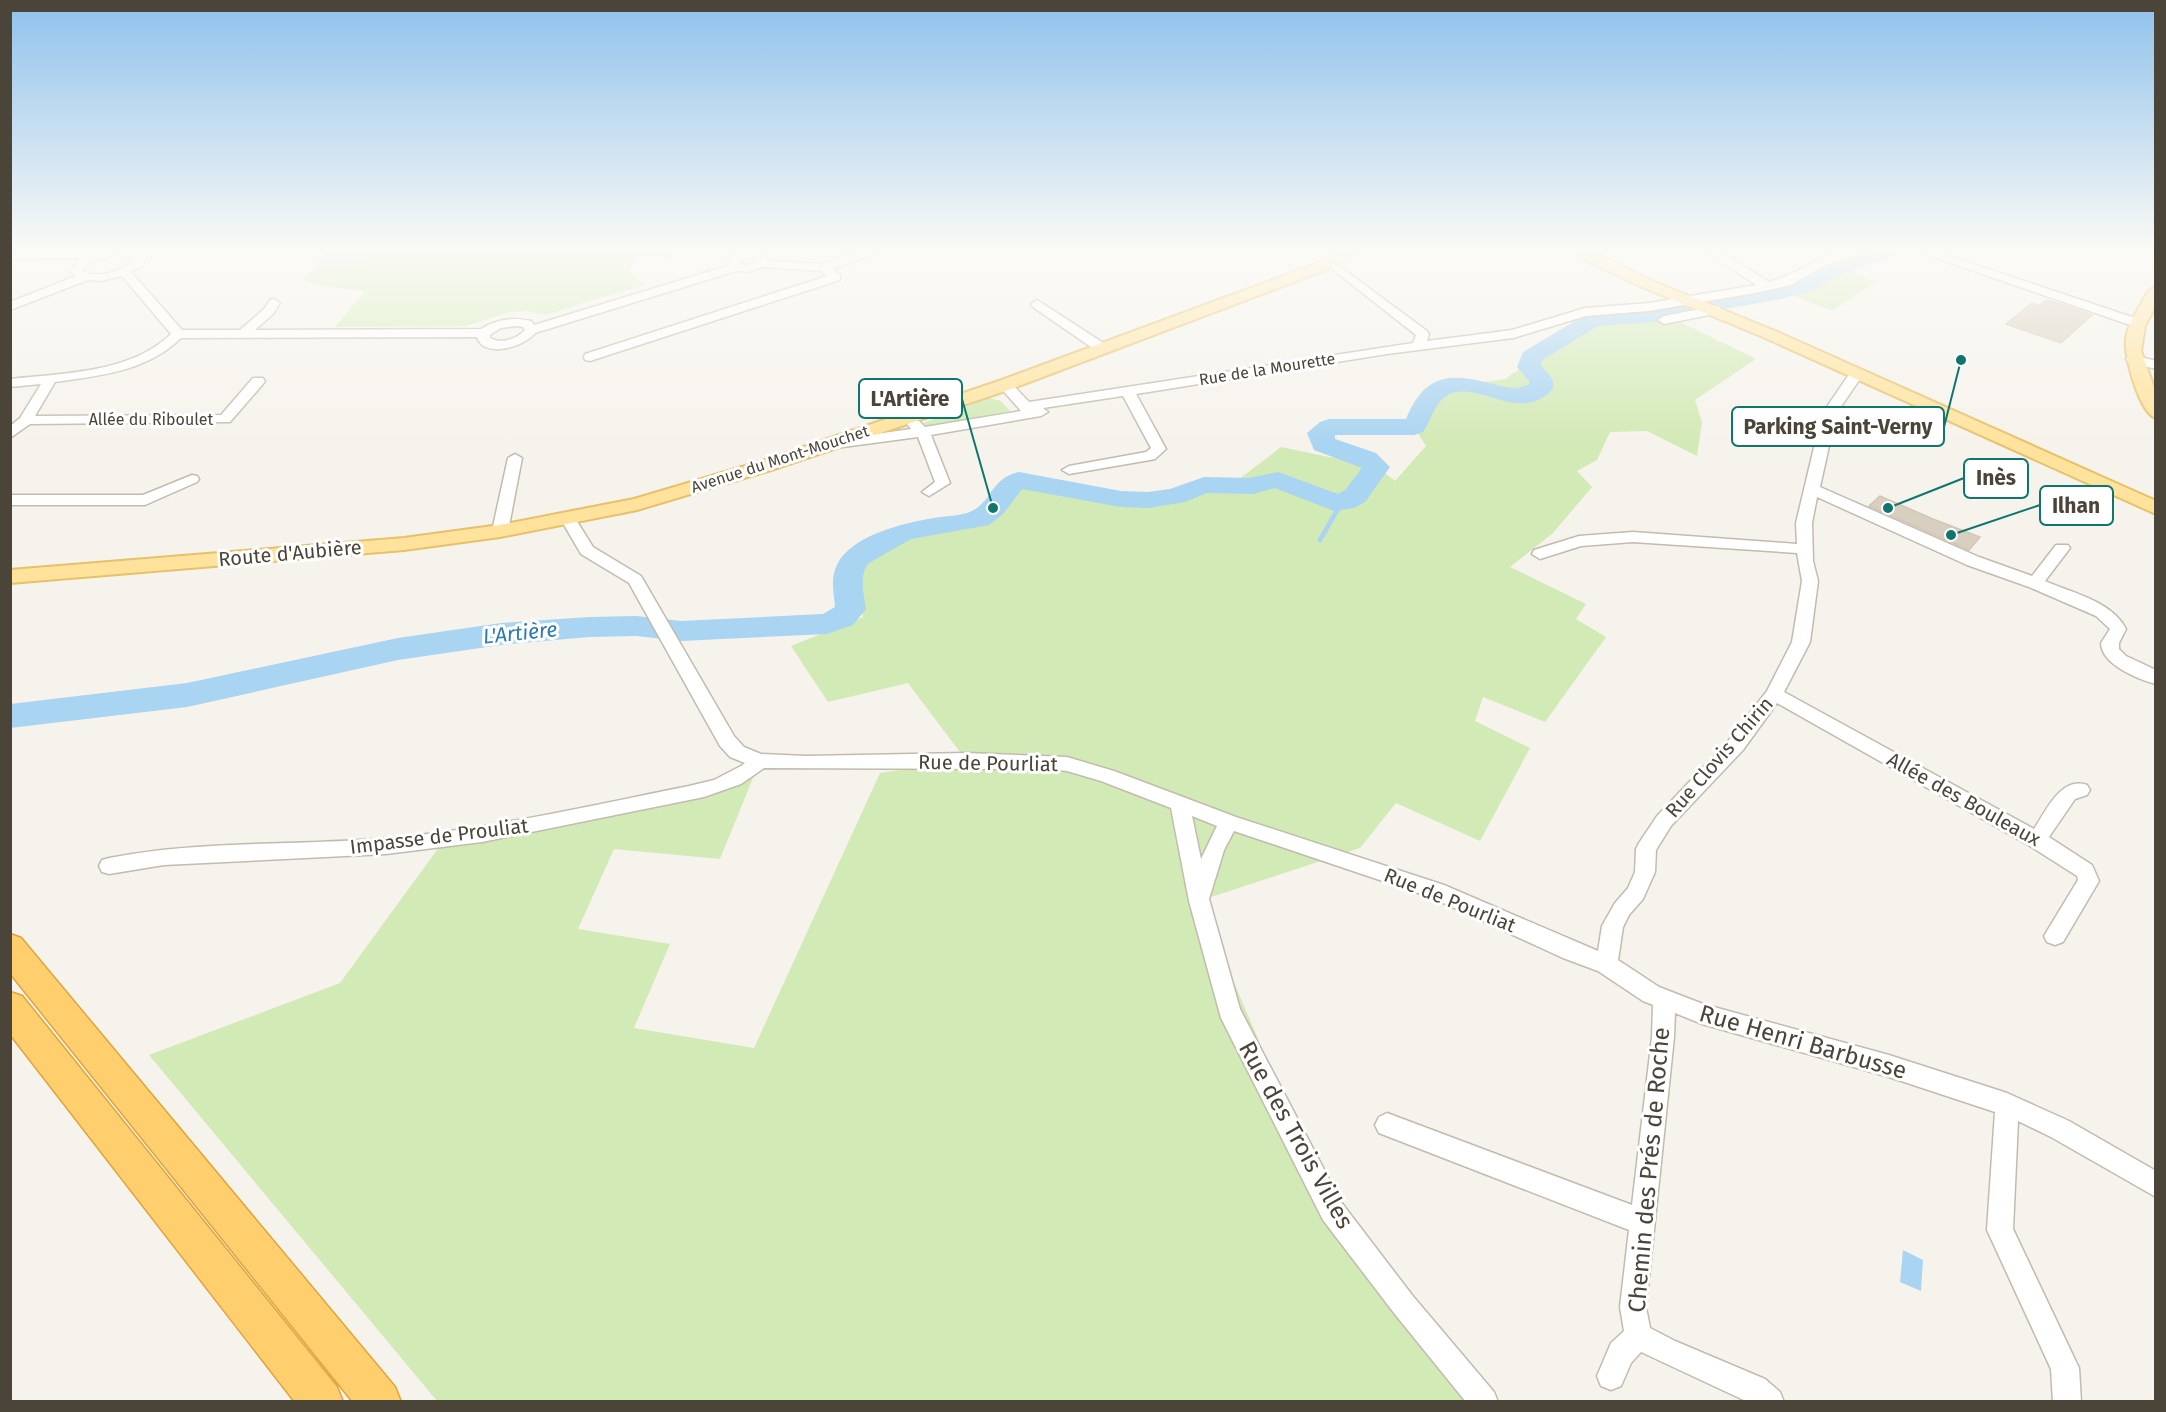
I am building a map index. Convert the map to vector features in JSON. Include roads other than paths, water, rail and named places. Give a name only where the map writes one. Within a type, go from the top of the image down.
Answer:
[{"type":"highway","points":[[10,948],[380,1401]]},
{"type":"highway","points":[[10,1007],[322,1401]]},
{"type":"main road","name":"Avenue du Mont-Mouchet","points":[[568,518],[661,497],[826,445],[1005,385],[1199,313]]},
{"type":"main road","points":[[1720,313],[2156,508]]},
{"type":"main road","points":[[2143,313],[2133,337],[2133,359],[2156,412]]},
{"type":"main road","name":"Route d'Aubière","points":[[10,577],[404,544],[500,531],[568,518]]},
{"type":"street","points":[[160,313],[178,334]]},
{"type":"street","points":[[243,334],[267,313]]},
{"type":"street","points":[[484,333],[485,341],[498,345],[521,340],[531,330],[586,313]]},
{"type":"street","points":[[590,357],[726,313]]},
{"type":"street","points":[[1050,313],[1103,349]]},
{"type":"street","points":[[1396,313],[1424,334],[1419,345]]},
{"type":"street","name":"Rue de la Mourette","points":[[826,445],[920,432],[1027,410],[1419,345],[1513,333],[1582,313]]},
{"type":"street","points":[[1664,320],[1682,313]]},
{"type":"street","points":[[2107,313],[2137,323]]},
{"type":"street","points":[[10,382],[50,379],[137,361],[164,348],[178,334],[484,333],[491,327],[510,322],[522,322],[531,330]]},
{"type":"street","points":[[2133,359],[2156,365]]},
{"type":"street","name":"Rue Clovis Chirin","points":[[1606,964],[1613,926],[1622,909],[1636,893],[1645,872],[1646,849],[1664,821],[1736,745],[1774,694],[1801,642],[1810,581],[1804,549],[1804,523],[1811,489],[1829,414],[1857,373]]},
{"type":"street","points":[[10,434],[26,420],[50,379]]},
{"type":"street","name":"Allée du Riboulet","points":[[26,420],[225,419],[258,381]]},
{"type":"street","points":[[1005,385],[1027,410]]},
{"type":"street","points":[[1069,470],[1157,453],[1159,449],[1157,442],[1130,394]]},
{"type":"street","points":[[918,414],[913,420],[925,436],[943,483],[930,492]]},
{"type":"street","points":[[500,531],[515,458]]},
{"type":"street","points":[[10,500],[145,500],[192,479]]},
{"type":"street","points":[[1811,489],[1973,561],[2035,583],[2102,612],[2114,621],[2118,629],[2110,643],[2110,651],[2120,660],[2156,678]]},
{"type":"street","name":"Rue de Pourliat","points":[[568,518],[588,550],[635,580],[656,620],[737,753],[760,761],[806,763],[966,760],[1060,763],[1118,779],[1229,822],[1437,891],[1571,951],[1606,964]]},
{"type":"street","points":[[1540,554],[1579,541],[1633,537],[1804,549]]},
{"type":"street","points":[[2035,583],[2062,548]]},
{"type":"street","name":"Allée des Bouleaux","points":[[1774,694],[2037,840],[2073,861],[2085,871],[2089,881],[2055,936]]},
{"type":"street","name":"Impasse de Prouliat","points":[[109,866],[142,858],[181,855],[366,847],[436,841],[571,818],[709,788],[735,779],[750,771],[760,761]]},
{"type":"street","points":[[2037,840],[2068,794],[2080,790]]},
{"type":"street","name":"Rue des Trois Villes","points":[[1180,804],[1199,901],[1228,1011],[1332,1211],[1403,1304],[1484,1401]]},
{"type":"street","points":[[1199,901],[1214,849],[1229,822]]},
{"type":"street","name":"Rue Henri Barbusse","points":[[1606,964],[1664,999],[1702,1014],[1878,1063],[2007,1104],[2060,1129],[2156,1185]]},
{"type":"street","name":"Chemin des Prés de Roche","points":[[1664,999],[1663,1037],[1633,1307],[1638,1336],[1665,1351],[1755,1389],[1770,1401]]},
{"type":"street","points":[[2007,1104],[2000,1230],[2065,1368],[2067,1401]]},
{"type":"street","points":[[1387,1125],[1642,1222]]},
{"type":"street","points":[[1611,1376],[1621,1353],[1638,1336]]},
{"type":"water","points":[[1903,1250],[1923,1260],[1921,1291],[1900,1282]]},
{"type":"waterway","name":"L'Artière","points":[[10,716],[187,695],[398,649],[501,634],[589,627],[636,626],[681,631],[827,624],[842,618],[851,609],[847,582],[851,566],[859,556],[903,532],[979,519],[993,508],[1014,481],[1019,480],[1121,499],[1148,500],[1175,496],[1204,485],[1253,486],[1278,480],[1334,503],[1344,502],[1355,496],[1377,467],[1367,459],[1323,444],[1320,433],[1329,427],[1414,427],[1428,398],[1445,387],[1473,386],[1515,396],[1529,394],[1541,387],[1541,380],[1529,367],[1531,357],[1593,320],[1680,313]]},
{"type":"waterway","points":[[1320,540],[1342,502]]},
{"type":"place","name":"Parking Saint-Verny","points":[[1961,360]]},
{"type":"place","name":"L'Artière","points":[[993,508]]},
{"type":"place","name":"Inès","points":[[1888,508]]},
{"type":"place","name":"Ilhan","points":[[1951,535]]}]
